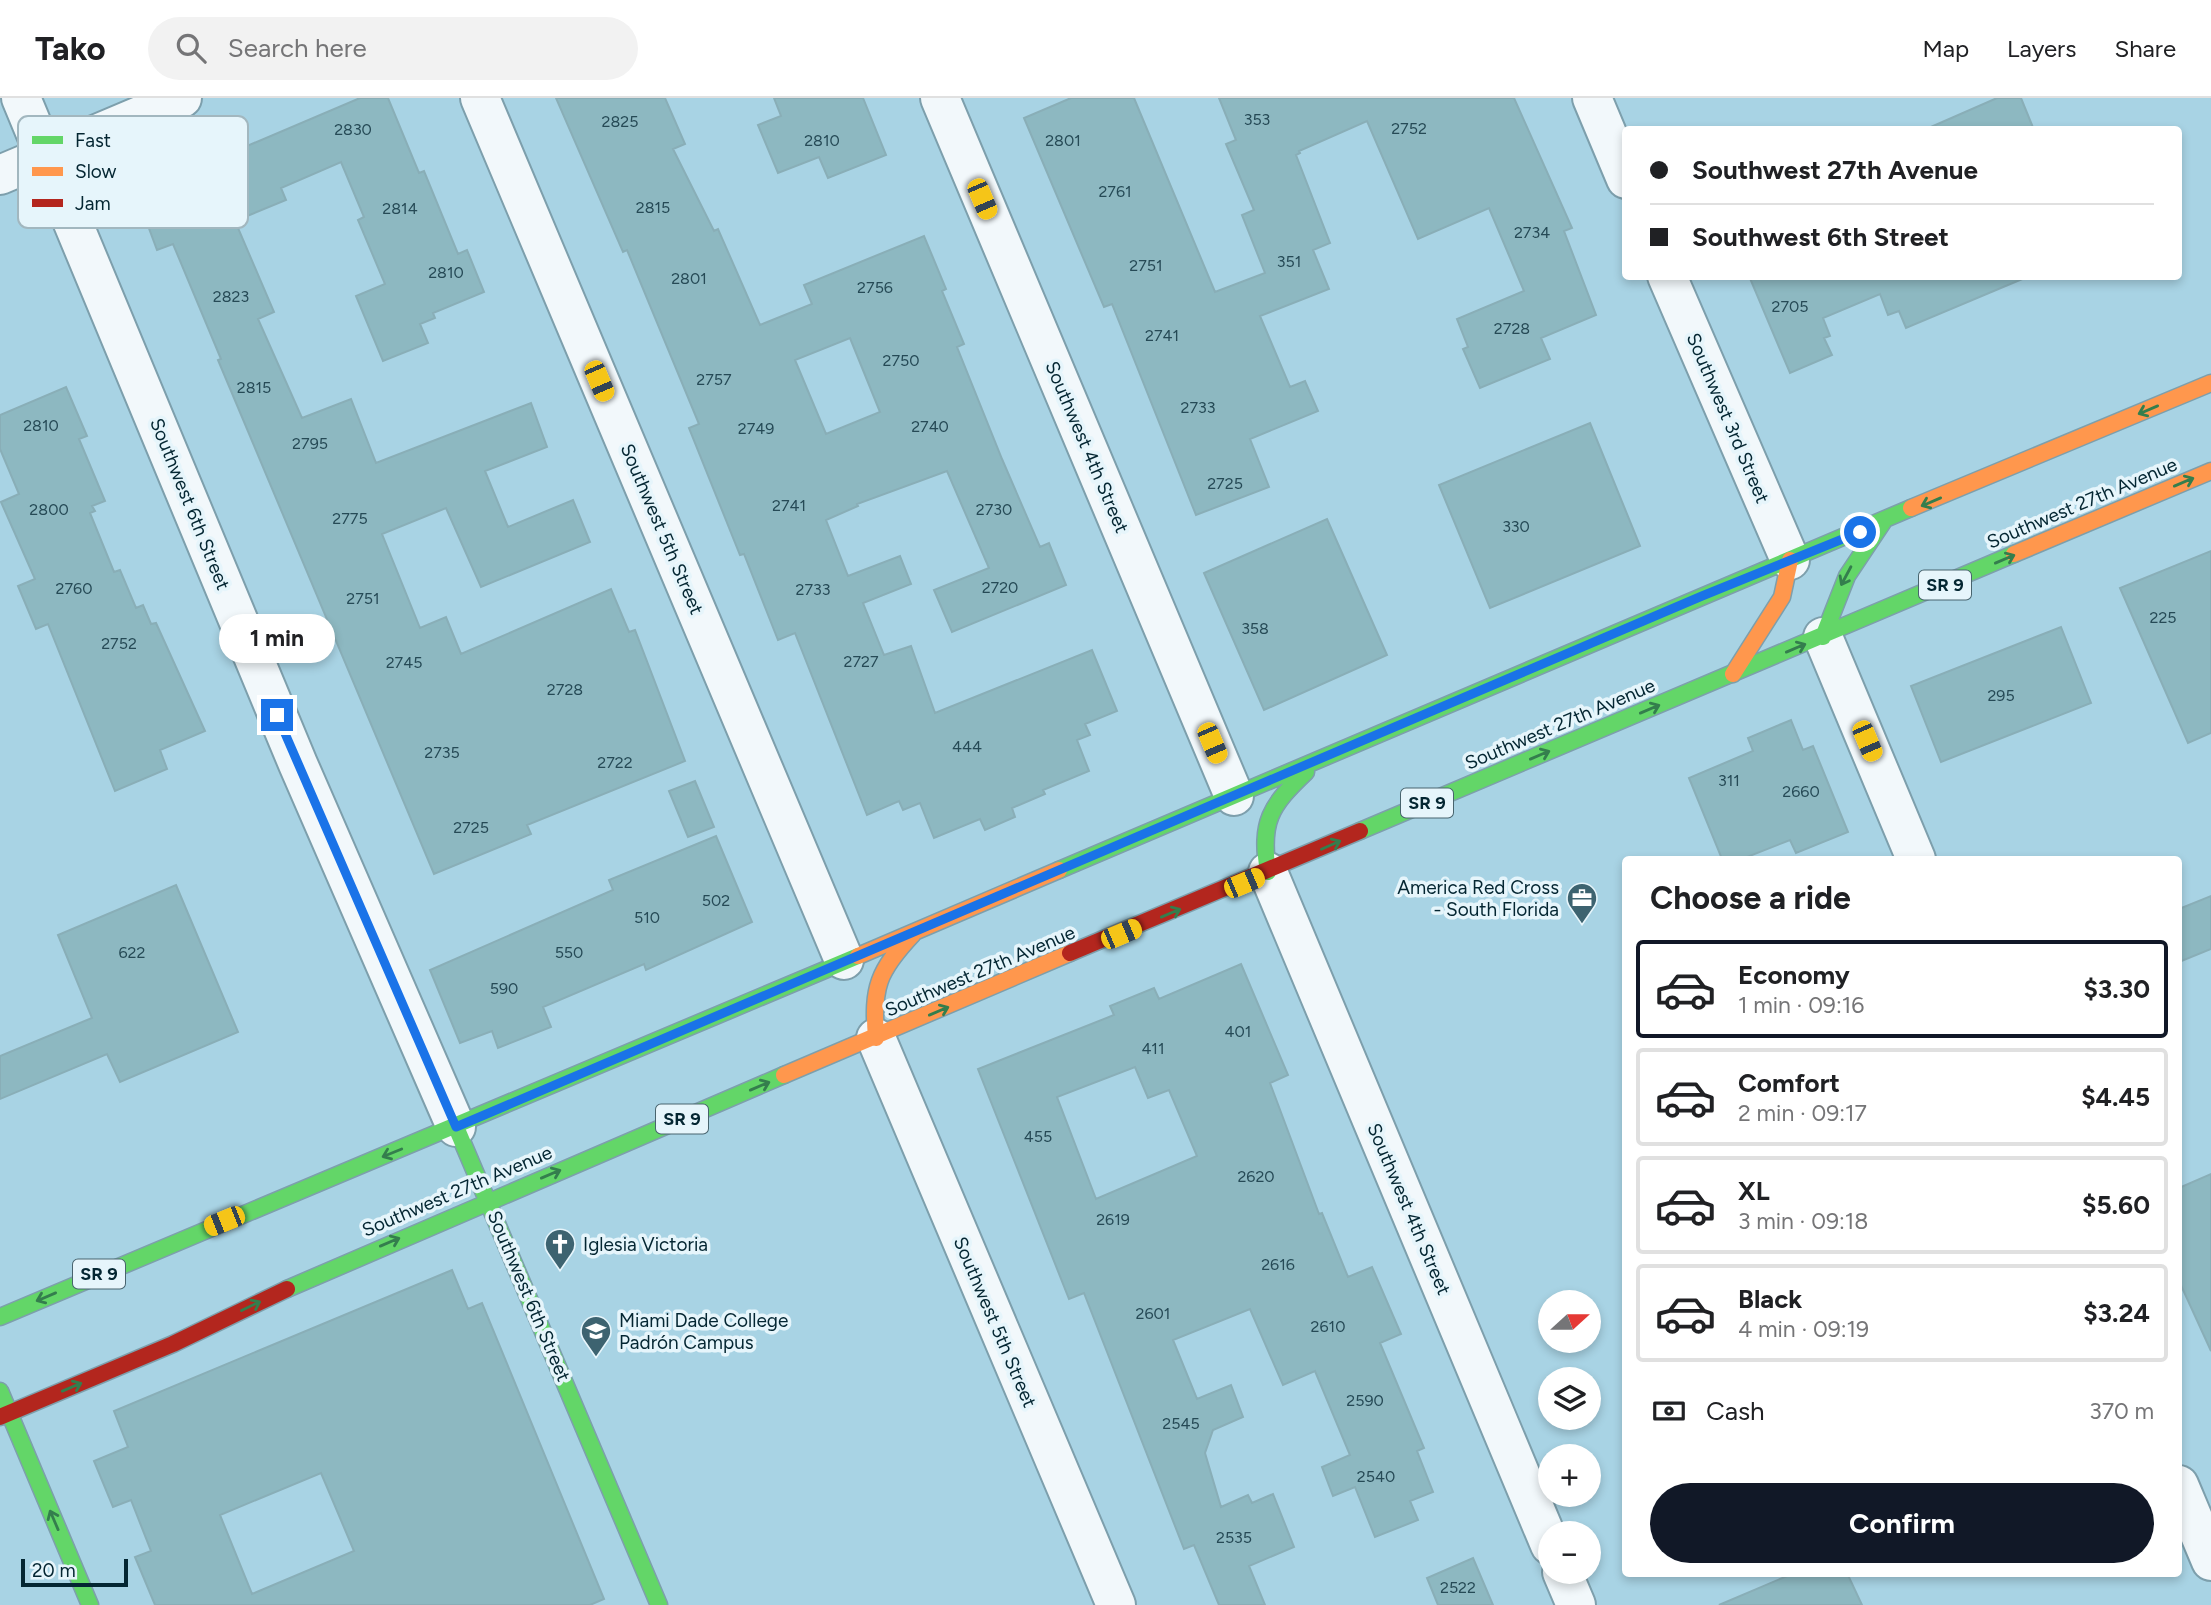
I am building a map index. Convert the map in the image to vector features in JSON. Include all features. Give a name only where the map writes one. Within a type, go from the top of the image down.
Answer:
[{"type":"main road","name":"SR 9","points":[[0,1317],[456,1127],[844,960],[2211,383]]},
{"type":"main road","name":"Southwest 27th Avenue","points":[[5,1415],[173,1344],[327,1269],[488,1200],[2211,471]]},
{"type":"main road","points":[[1823,637],[1832,603],[1844,579],[1883,523]]},
{"type":"main road","points":[[1733,674],[1782,597],[1790,560]]},
{"type":"main road","points":[[1268,872],[1262,843],[1272,804],[1318,761]]},
{"type":"main road","points":[[876,1038],[873,1006],[880,969],[917,930]]},
{"type":"main road","name":"Southwest 6th Street","points":[[456,1127],[659,1605]]},
{"type":"main road","points":[[0,1391],[5,1415],[90,1605]]},
{"type":"street","name":"Southwest 6th Street","points":[[21,98],[29,116]]},
{"type":"street","points":[[140,116],[182,98]]},
{"type":"street","name":"Southwest 5th Street","points":[[480,98],[844,960]]},
{"type":"street","name":"Southwest 4th Street","points":[[940,98],[1234,796]]},
{"type":"street","points":[[1592,98],[1622,169]]},
{"type":"street","points":[[0,175],[18,168]]},
{"type":"street","name":"Southwest 6th Street","points":[[76,228],[298,764],[456,1127]]},
{"type":"street","name":"Southwest 3rd Street","points":[[1669,280],[1790,560]]},
{"type":"street","points":[[1823,637],[1915,856]]},
{"type":"street","name":"Southwest 4th Street","points":[[1268,872],[1540,1521]]},
{"type":"street","name":"Southwest 5th Street","points":[[876,1038],[1116,1605]]},
{"type":"street","points":[[2182,1492],[2211,1561]]},
{"type":"street","points":[[1567,1584],[1576,1605]]},
{"type":"building","points":[[360,98],[388,98],[419,173],[424,171],[458,254],[467,250],[484,292],[433,313],[435,318],[420,324],[428,343],[383,361],[356,296],[385,284],[358,220],[364,217],[341,162],[281,188],[286,200],[248,216],[248,146]]},
{"type":"building","points":[[556,98],[665,98],[685,144],[673,149],[714,231],[718,229],[760,325],[812,304],[804,285],[924,236],[946,289],[942,291],[964,344],[957,347],[1002,459],[1040,547],[1049,543],[1066,585],[952,632],[934,590],[989,568],[947,471],[857,504],[858,506],[826,520],[848,576],[900,556],[911,584],[863,603],[884,655],[911,646],[935,713],[1092,650],[1117,711],[1085,724],[1090,735],[1077,740],[1089,771],[1043,790],[1045,794],[1012,808],[1015,817],[985,830],[980,819],[934,838],[920,803],[903,810],[899,801],[867,815],[795,633],[778,640],[744,554],[740,555],[689,428],[699,424],[627,250],[623,252]],"holes":[[[850,338],[880,412],[826,434],[795,360]]]},
{"type":"building","points":[[774,98],[863,98],[886,155],[828,178],[819,157],[778,173],[758,125],[781,116]]},
{"type":"building","points":[[1071,98],[1134,98],[1215,292],[1265,273],[1242,215],[1254,210],[1226,144],[1236,140],[1219,98],[1514,98],[1572,228],[1564,231],[1596,315],[1541,338],[1550,359],[1480,388],[1463,349],[1468,347],[1457,319],[1524,291],[1489,208],[1418,239],[1367,121],[1299,151],[1296,155],[1330,243],[1313,250],[1329,289],[1260,316],[1290,387],[1305,381],[1318,411],[1250,439],[1269,487],[1196,515],[1112,304],[1104,307],[1024,118]]},
{"type":"building","points":[[1997,98],[2021,98],[2032,126],[1933,126]]},
{"type":"building","points":[[149,228],[238,228],[274,312],[258,319],[302,418],[351,399],[376,463],[531,403],[547,447],[485,471],[508,527],[573,500],[590,542],[481,587],[446,508],[382,534],[420,628],[446,617],[461,654],[611,589],[629,632],[635,630],[685,761],[527,825],[531,834],[434,874],[218,360],[221,359],[173,244],[157,250]]},
{"type":"building","points":[[1751,280],[2020,280],[1906,328],[1899,311],[1888,315],[1880,294],[1823,318],[1830,336],[1824,338],[1832,355],[1790,373]]},
{"type":"building","points":[[66,387],[87,436],[79,439],[105,501],[92,506],[95,511],[90,513],[114,572],[120,570],[136,608],[143,605],[151,624],[156,623],[205,731],[160,750],[167,769],[115,791],[48,624],[36,629],[18,586],[35,579],[1,502],[19,494],[0,449],[0,415]]},
{"type":"building","points":[[1590,423],[1640,546],[1490,608],[1439,485]]},
{"type":"building","points":[[1327,519],[1387,655],[1264,710],[1204,573]]},
{"type":"building","points":[[2211,551],[2211,733],[2188,743],[2120,588]]},
{"type":"building","points":[[2061,627],[2091,703],[1941,762],[1911,686]]},
{"type":"building","points":[[1791,720],[1803,750],[1813,746],[1848,832],[1796,853],[1790,840],[1750,856],[1721,856],[1689,778],[1753,751],[1748,738]]},
{"type":"building","points":[[695,781],[714,827],[688,837],[669,791]]},
{"type":"building","points":[[716,836],[752,922],[646,970],[644,964],[543,1007],[551,1027],[498,1048],[492,1031],[460,1043],[430,970],[613,890],[609,880]]},
{"type":"building","points":[[176,885],[238,1032],[120,1082],[107,1054],[0,1099],[0,1056],[92,1018],[58,935]]},
{"type":"building","points":[[2211,896],[2211,949],[2182,961],[2182,908]]},
{"type":"building","points":[[1241,964],[1288,1075],[1270,1083],[1319,1214],[1322,1213],[1348,1277],[1372,1267],[1401,1334],[1380,1343],[1424,1448],[1417,1451],[1433,1492],[1410,1501],[1418,1520],[1375,1537],[1355,1487],[1333,1496],[1322,1467],[1350,1455],[1315,1371],[1283,1385],[1250,1309],[1173,1340],[1197,1399],[1231,1385],[1243,1417],[1213,1430],[1205,1453],[1221,1507],[1248,1495],[1252,1503],[1273,1494],[1294,1547],[1249,1566],[1265,1605],[1219,1605],[1194,1545],[1184,1549],[1084,1293],[1069,1299],[978,1069],[1114,1015],[1110,1006],[1154,988],[1159,999]],"holes":[[[1135,1067],[1148,1098],[1169,1090],[1197,1156],[1096,1199],[1057,1097]]]},
{"type":"building","points":[[2211,1174],[2211,1351],[2182,1288],[2182,1187]]},
{"type":"building","points":[[452,1270],[468,1309],[482,1303],[604,1599],[590,1605],[155,1605],[135,1557],[151,1551],[131,1500],[113,1507],[94,1461],[128,1447],[114,1411]],"holes":[[[321,1473],[354,1551],[252,1594],[220,1515]]]},
{"type":"building","points":[[1473,1558],[1493,1605],[1438,1605],[1427,1578]]},
{"type":"building","points":[[1785,1577],[1849,1577],[1862,1605],[1719,1605]]},
{"type":"traffic: fast","points":[[1059,870],[1911,508]]},
{"type":"traffic: fast","points":[[1823,637],[1847,576],[1883,522]]},
{"type":"traffic: fast","points":[[1360,831],[2014,554]]},
{"type":"traffic: fast","points":[[1268,872],[1266,840],[1270,816],[1284,795],[1306,772]]},
{"type":"traffic: fast","points":[[0,1317],[858,956]]},
{"type":"traffic: fast","points":[[287,1289],[784,1075]]},
{"type":"traffic: fast","points":[[456,1127],[659,1605]]},
{"type":"traffic: fast","points":[[0,1391],[90,1605]]},
{"type":"traffic: slow","points":[[1911,508],[2211,383]]},
{"type":"traffic: slow","points":[[2014,554],[2211,471]]},
{"type":"traffic: slow","points":[[1733,674],[1782,597],[1790,560]]},
{"type":"traffic: slow","points":[[858,956],[1059,870]]},
{"type":"traffic: slow","points":[[876,1038],[875,1005],[880,981],[892,959],[913,934]]},
{"type":"traffic: slow","points":[[784,1075],[1070,953]]},
{"type":"traffic: jam","points":[[1070,953],[1360,831]]},
{"type":"traffic: jam","points":[[0,1417],[173,1344],[287,1289]]},
{"type":"place","name":"America Red Cross - South Florida","points":[[1582,925]]},
{"type":"place","name":"Iglesia Victoria","points":[[560,1271]]},
{"type":"place","name":"Miami Dade College Padrón Campus","points":[[596,1358]]},
{"type":"route","points":[[277,715],[456,1127],[1702,596],[1860,532]]}]
